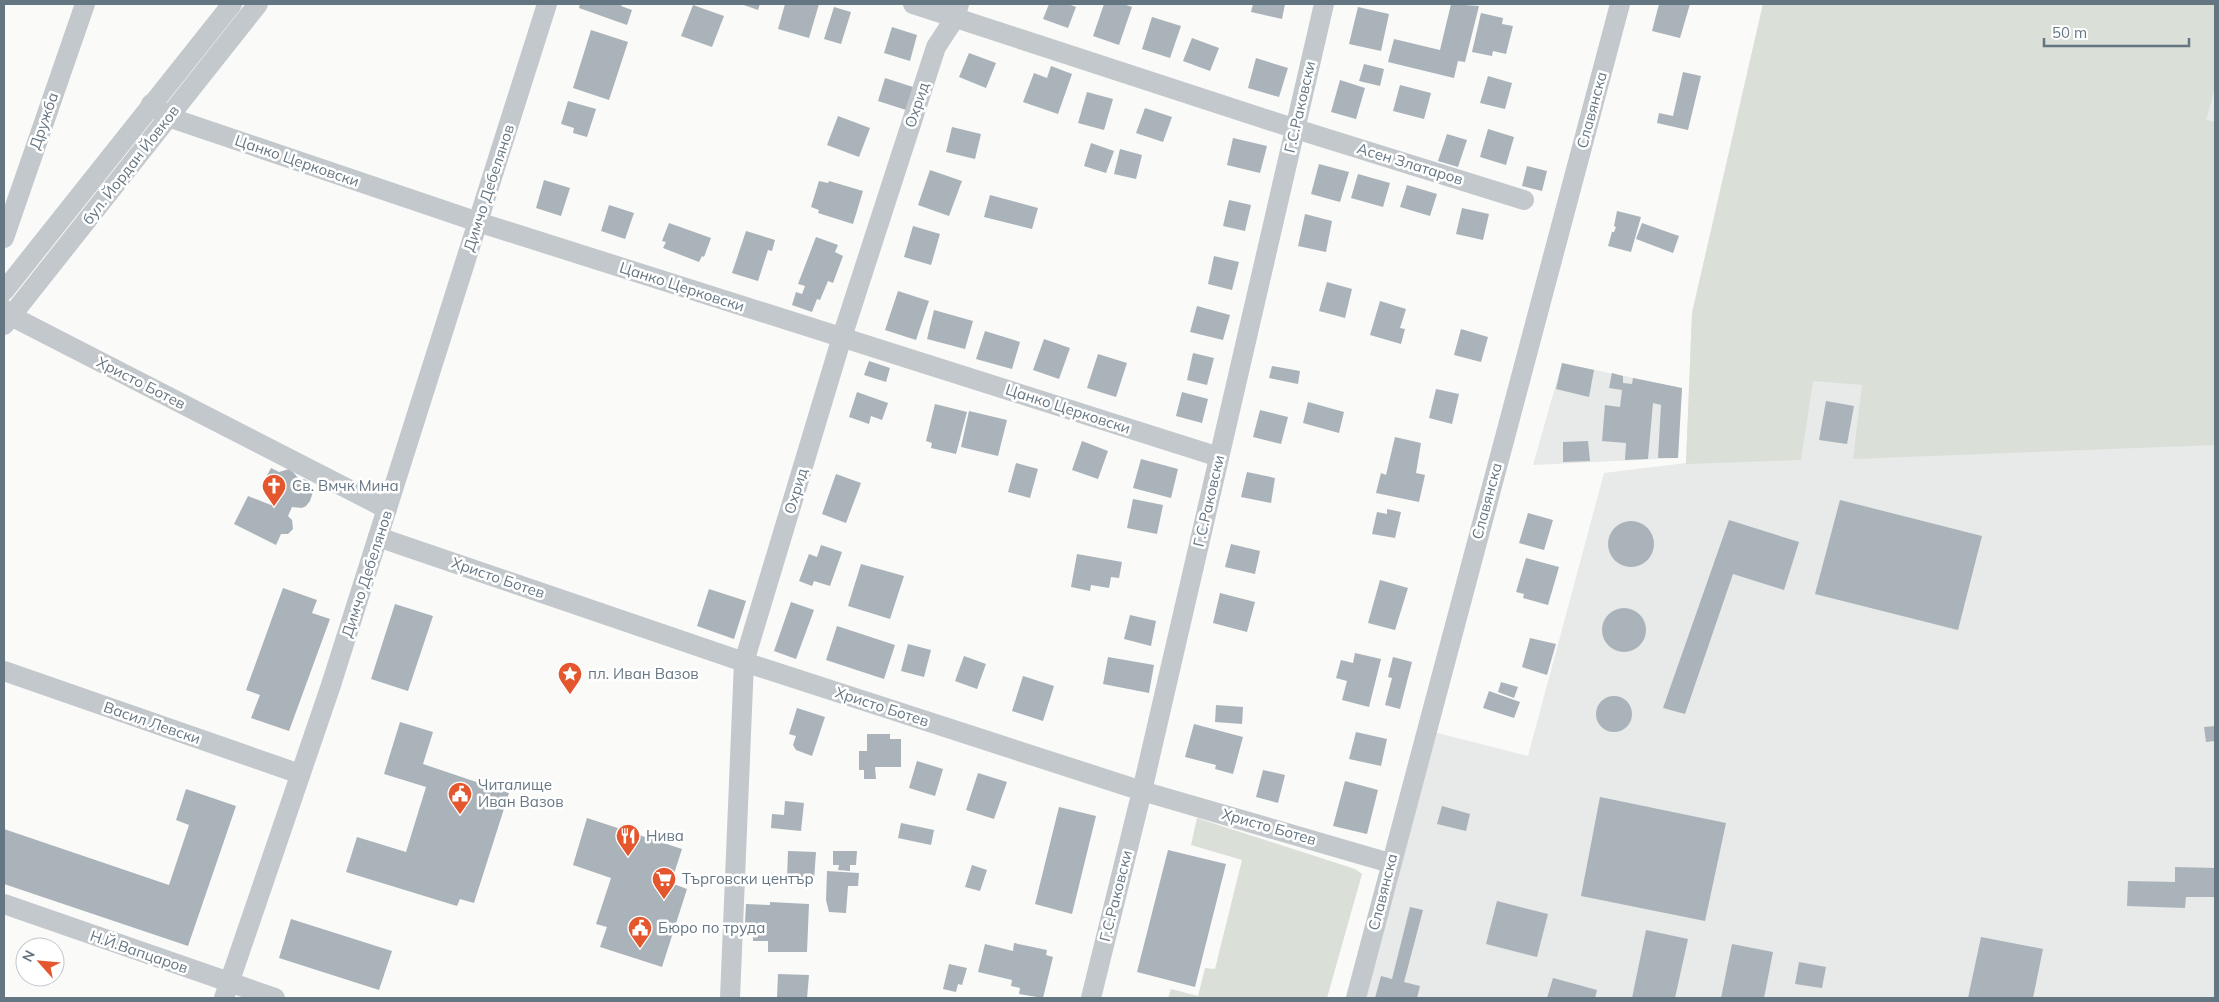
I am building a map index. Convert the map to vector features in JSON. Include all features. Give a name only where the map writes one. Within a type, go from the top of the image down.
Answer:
[{"type":"street","name":"Дружба","points":[[4,238],[85,4]]},
{"type":"street","name":"бул. Йордан Йовков","points":[[4,291],[232,4]]},
{"type":"street","name":"бул. Йордан Йовков","points":[[6,317],[258,4]]},
{"type":"street","name":"Димчо Дебелянов","points":[[226,991],[331,685],[547,4]]},
{"type":"street","points":[[912,4],[957,11]]},
{"type":"street","name":"Г.С.Раковски","points":[[1090,998],[1142,791],[1324,4]]},
{"type":"street","name":"Славянска","points":[[1356,998],[1390,863],[1620,4]]},
{"type":"street","name":"Асен Златаров","points":[[957,11],[1296,129],[1524,200]]},
{"type":"street","name":"Охрид","points":[[730,998],[744,662],[842,337],[936,47],[957,11]]},
{"type":"street","name":"Цанко Церковски","points":[[151,104],[168,117],[478,222],[1219,457]]},
{"type":"street","name":"Христо Ботев","points":[[6,317],[387,509]]},
{"type":"street","name":"Христо Ботев","points":[[378,538],[744,662],[1142,791],[1390,863]]},
{"type":"street","name":"Васил Левски","points":[[4,671],[300,774]]},
{"type":"street","name":"Н.Й.Вапцаров","points":[[4,904],[226,991],[275,998]]},
{"type":"shaded area","points":[[1763,4],[2215,4],[2215,998],[1356,998],[1426,730],[1528,756],[1604,473],[1686,463],[1692,313]]},
{"type":"shaded area","points":[[1763,4],[2215,4],[2215,88],[2206,120],[2215,122],[2215,445],[1853,459],[1862,385],[1813,381],[1801,460],[1686,464],[1692,313]]},
{"type":"shaded area","points":[[1562,363],[1682,388],[1678,458],[1533,465]]},
{"type":"shaded area","points":[[1197,818],[1355,869],[1362,874],[1327,998],[1168,998],[1171,989],[1198,996],[1205,968],[1215,969],[1242,860],[1191,845]]},
{"type":"building","points":[[580,4],[622,4],[621,6],[632,10],[627,25],[579,8]]},
{"type":"building","points":[[741,4],[760,4],[758,10]]},
{"type":"building","points":[[785,4],[819,4],[809,38],[778,29]]},
{"type":"building","points":[[1049,4],[1068,4],[1076,7],[1068,28],[1043,19]]},
{"type":"building","points":[[1104,4],[1123,4],[1132,7],[1119,45],[1093,36]]},
{"type":"building","points":[[1253,4],[1285,4],[1282,19],[1251,12]]},
{"type":"building","points":[[1451,4],[1479,6],[1465,62],[1458,61],[1454,78],[1388,62],[1394,39],[1440,50]]},
{"type":"building","points":[[1659,4],[1690,4],[1680,38],[1652,31]]},
{"type":"building","points":[[693,5],[724,16],[712,47],[681,36]]},
{"type":"building","points":[[834,7],[851,12],[841,44],[824,39]]},
{"type":"building","points":[[1358,7],[1389,14],[1381,51],[1349,44]]},
{"type":"building","points":[[1481,13],[1503,18],[1502,24],[1513,26],[1506,54],[1493,51],[1492,56],[1472,52]]},
{"type":"building","points":[[1152,17],[1181,26],[1170,58],[1142,49]]},
{"type":"building","points":[[892,27],[917,35],[910,61],[884,53]]},
{"type":"building","points":[[591,30],[628,42],[609,100],[573,88]]},
{"type":"building","points":[[1192,38],[1219,48],[1210,71],[1183,61]]},
{"type":"building","points":[[969,53],[996,63],[986,88],[959,77]]},
{"type":"building","points":[[1256,58],[1288,68],[1279,97],[1248,88]]},
{"type":"building","points":[[1364,64],[1384,69],[1380,86],[1359,81]]},
{"type":"building","points":[[1051,66],[1072,74],[1058,114],[1023,102],[1034,73],[1047,78]]},
{"type":"building","points":[[1683,72],[1701,76],[1688,130],[1657,123],[1659,113],[1673,116]]},
{"type":"building","points":[[1488,76],[1512,83],[1505,109],[1480,103]]},
{"type":"building","points":[[885,78],[913,87],[906,110],[878,101]]},
{"type":"building","points":[[1340,80],[1365,88],[1356,119],[1331,112]]},
{"type":"building","points":[[1400,85],[1431,93],[1424,119],[1393,111]]},
{"type":"building","points":[[1087,92],[1113,99],[1104,130],[1078,123]]},
{"type":"building","points":[[568,101],[596,109],[587,137],[573,133],[574,128],[561,124]]},
{"type":"building","points":[[1145,108],[1172,117],[1163,142],[1136,133]]},
{"type":"building","points":[[838,116],[870,128],[859,157],[827,145]]},
{"type":"building","points":[[952,127],[981,134],[975,159],[946,152]]},
{"type":"building","points":[[1488,129],[1514,137],[1506,165],[1480,157]]},
{"type":"building","points":[[1447,134],[1467,140],[1458,167],[1438,161]]},
{"type":"building","points":[[1233,138],[1267,146],[1260,173],[1227,165]]},
{"type":"building","points":[[1091,143],[1114,151],[1106,173],[1084,166]]},
{"type":"building","points":[[1120,149],[1142,155],[1136,179],[1114,174]]},
{"type":"building","points":[[1319,164],[1349,172],[1340,202],[1311,194]]},
{"type":"building","points":[[1527,166],[1547,171],[1542,191],[1522,186]]},
{"type":"building","points":[[930,170],[962,181],[949,216],[918,205]]},
{"type":"building","points":[[1358,174],[1390,183],[1383,207],[1351,198]]},
{"type":"building","points":[[544,180],[570,188],[561,216],[536,208]]},
{"type":"building","points":[[819,181],[828,183],[829,181],[863,191],[853,224],[818,213],[819,210],[811,207]]},
{"type":"building","points":[[1407,185],[1437,194],[1430,216],[1400,207]]},
{"type":"building","points":[[990,195],[1038,208],[1032,229],[984,217]]},
{"type":"building","points":[[1229,200],[1251,205],[1245,231],[1223,226]]},
{"type":"building","points":[[609,205],[634,213],[625,239],[601,231]]},
{"type":"building","points":[[1462,208],[1489,214],[1483,240],[1456,234]]},
{"type":"building","points":[[1617,211],[1641,217],[1631,252],[1608,246],[1612,232],[1614,232],[1616,227],[1614,226]]},
{"type":"building","points":[[1305,214],[1332,221],[1326,252],[1298,246]]},
{"type":"building","points":[[669,223],[711,238],[704,257],[702,256],[699,262],[663,248],[666,242],[662,241]]},
{"type":"building","points":[[1642,223],[1679,236],[1673,253],[1636,239]]},
{"type":"building","points":[[913,226],[940,234],[931,265],[904,257]]},
{"type":"building","points":[[746,231],[775,240],[772,251],[768,250],[758,281],[732,273]]},
{"type":"building","points":[[816,237],[838,245],[835,252],[843,256],[833,283],[828,281],[820,300],[817,299],[812,312],[792,305],[796,292],[802,294],[805,286],[798,284]]},
{"type":"building","points":[[1214,256],[1239,262],[1232,290],[1208,284]]},
{"type":"building","points":[[1327,282],[1352,289],[1345,318],[1319,311]]},
{"type":"building","points":[[898,291],[929,301],[916,340],[885,330]]},
{"type":"building","points":[[1380,301],[1406,309],[1400,328],[1405,329],[1401,344],[1370,335]]},
{"type":"building","points":[[1197,306],[1230,315],[1223,340],[1190,332]]},
{"type":"building","points":[[934,310],[973,321],[965,349],[927,339]]},
{"type":"building","points":[[1461,329],[1488,337],[1481,362],[1454,355]]},
{"type":"building","points":[[985,331],[1020,342],[1012,369],[976,359]]},
{"type":"building","points":[[1044,339],[1070,348],[1059,379],[1033,370]]},
{"type":"building","points":[[1193,353],[1214,358],[1207,385],[1187,380]]},
{"type":"building","points":[[1098,354],[1127,363],[1116,397],[1087,388]]},
{"type":"building","points":[[869,361],[890,368],[886,382],[864,375]]},
{"type":"building","points":[[1562,363],[1594,370],[1589,397],[1556,389]]},
{"type":"building","points":[[1272,366],[1300,371],[1298,384],[1269,378]]},
{"type":"building","points":[[1612,373],[1623,376],[1623,383],[1632,384],[1633,378],[1682,388],[1678,458],[1658,458],[1661,405],[1653,403],[1648,459],[1625,460],[1626,443],[1602,441],[1605,405],[1620,407],[1622,390],[1609,388]]},
{"type":"building","points":[[1436,389],[1459,394],[1452,424],[1429,418]]},
{"type":"building","points":[[857,392],[888,403],[882,420],[871,416],[869,424],[849,417]]},
{"type":"building","points":[[1182,392],[1208,399],[1202,423],[1176,416]]},
{"type":"building","points":[[1826,401],[1854,406],[1847,444],[1819,440]]},
{"type":"building","points":[[1308,402],[1344,412],[1339,433],[1303,423]]},
{"type":"building","points":[[935,404],[967,412],[956,454],[931,448],[932,443],[926,441]]},
{"type":"building","points":[[1260,410],[1288,417],[1281,444],[1253,437]]},
{"type":"building","points":[[969,411],[1007,420],[998,456],[961,447]]},
{"type":"building","points":[[1395,437],[1421,443],[1416,473],[1425,475],[1419,502],[1376,493],[1381,473],[1386,475]]},
{"type":"building","points":[[1082,441],[1108,451],[1098,479],[1072,470]]},
{"type":"building","points":[[1588,441],[1590,461],[1563,462],[1563,442]]},
{"type":"building","points":[[1141,459],[1178,469],[1171,498],[1133,488]]},
{"type":"building","points":[[1016,463],[1038,469],[1030,498],[1008,492]]},
{"type":"building","name":"Св. Вмчк Мина","points":[[271,468],[279,472],[289,469],[298,478],[310,482],[313,492],[306,506],[302,508],[292,507],[288,516],[292,520],[293,529],[288,534],[281,534],[276,545],[234,524],[248,496],[271,505],[274,500],[270,496],[271,487],[263,483]]},
{"type":"building","points":[[1247,472],[1275,478],[1271,503],[1241,497]]},
{"type":"building","points":[[836,474],[861,483],[846,523],[822,514]]},
{"type":"building","points":[[1133,499],[1163,505],[1157,534],[1127,528]]},
{"type":"building","points":[[1840,500],[1982,536],[1958,630],[1815,594]]},
{"type":"building","points":[[1387,509],[1401,512],[1395,538],[1372,534],[1377,512],[1387,514]]},
{"type":"building","points":[[1528,513],[1553,520],[1544,550],[1519,543]]},
{"type":"building","points":[[1729,520],[1799,542],[1784,590],[1733,574],[1685,714],[1663,708]]},
{"type":"building","points":[[1627,521],[1635,521],[1644,525],[1650,531],[1654,544],[1650,557],[1644,563],[1635,567],[1627,567],[1618,563],[1612,557],[1608,548],[1608,540],[1612,531],[1618,525]]},
{"type":"building","points":[[1231,544],[1260,551],[1255,574],[1225,567]]},
{"type":"building","points":[[821,545],[842,552],[830,586],[814,581],[812,586],[799,581],[809,554],[817,557]]},
{"type":"building","points":[[1077,554],[1122,562],[1119,578],[1111,577],[1109,588],[1091,585],[1090,591],[1071,587]]},
{"type":"building","points":[[1526,558],[1559,567],[1548,605],[1523,598],[1524,594],[1516,592]]},
{"type":"building","points":[[861,564],[904,576],[890,619],[848,606]]},
{"type":"building","points":[[1380,580],[1408,588],[1395,630],[1368,623]]},
{"type":"building","points":[[283,588],[317,600],[312,613],[330,619],[289,731],[251,718],[260,695],[246,690]]},
{"type":"building","points":[[709,589],[746,601],[734,639],[697,626]]},
{"type":"building","points":[[1220,593],[1255,602],[1247,632],[1213,623]]},
{"type":"building","points":[[791,602],[814,610],[796,659],[774,651]]},
{"type":"building","points":[[395,604],[433,616],[408,691],[371,679]]},
{"type":"building","points":[[1628,608],[1640,614],[1645,621],[1645,639],[1640,646],[1633,651],[1620,652],[1612,649],[1605,642],[1602,626],[1605,618],[1612,611]]},
{"type":"building","points":[[1130,615],[1156,621],[1151,646],[1124,639]]},
{"type":"building","points":[[837,626],[895,645],[884,679],[826,660]]},
{"type":"building","points":[[1530,638],[1556,644],[1547,675],[1522,667]]},
{"type":"building","points":[[908,644],[931,650],[924,677],[901,671]]},
{"type":"building","points":[[1355,653],[1381,659],[1369,707],[1342,700],[1347,681],[1336,678],[1341,660],[1353,663]]},
{"type":"building","points":[[964,656],[986,664],[977,689],[955,681]]},
{"type":"building","points":[[1108,657],[1154,665],[1149,693],[1103,684]]},
{"type":"building","points":[[1393,657],[1412,662],[1400,709],[1385,705],[1392,678],[1388,677]]},
{"type":"building","points":[[1023,676],[1054,686],[1043,721],[1012,711]]},
{"type":"building","points":[[1501,682],[1518,687],[1514,698],[1498,692]]},
{"type":"building","points":[[1489,691],[1520,702],[1514,718],[1483,708]]},
{"type":"building","points":[[1614,696],[1626,702],[1632,714],[1626,726],[1614,732],[1602,726],[1596,714],[1602,702]]},
{"type":"building","points":[[1216,705],[1243,707],[1242,724],[1215,722]]},
{"type":"building","points":[[797,708],[825,717],[812,756],[796,750],[793,745],[796,736],[789,734]]},
{"type":"building","name":"Читалище Иван Вазов","points":[[400,722],[433,732],[423,764],[509,793],[474,903],[460,899],[457,906],[346,872],[357,837],[406,852],[426,787],[384,774]]},
{"type":"building","points":[[1194,724],[1243,737],[1233,774],[1215,769],[1216,765],[1185,757]]},
{"type":"building","points":[[2215,726],[2215,741],[2206,742],[2204,727]]},
{"type":"building","points":[[1356,732],[1387,739],[1381,766],[1349,759]]},
{"type":"building","points":[[867,734],[890,734],[890,739],[901,739],[901,767],[875,767],[876,779],[864,779],[864,770],[859,770],[859,751],[867,751]]},
{"type":"building","points":[[917,761],[943,769],[935,796],[909,788]]},
{"type":"building","points":[[1263,770],[1285,775],[1278,803],[1256,797]]},
{"type":"building","points":[[978,773],[1007,782],[994,819],[966,810]]},
{"type":"building","points":[[1345,781],[1378,790],[1367,834],[1333,826]]},
{"type":"building","points":[[186,789],[236,806],[188,946],[4,884],[4,829],[169,885],[189,825],[176,820]]},
{"type":"building","points":[[1600,797],[1726,823],[1705,921],[1581,896]]},
{"type":"building","points":[[785,801],[804,803],[801,831],[771,828],[772,814],[784,815]]},
{"type":"building","points":[[1442,806],[1470,814],[1466,831],[1437,824]]},
{"type":"building","points":[[1059,807],[1096,816],[1072,914],[1035,904]]},
{"type":"building","points":[[587,818],[682,849],[671,883],[687,889],[662,967],[600,947],[607,927],[596,924],[611,878],[573,865]]},
{"type":"building","points":[[901,823],[934,830],[931,845],[898,838]]},
{"type":"building","points":[[1168,850],[1226,864],[1195,987],[1137,972]]},
{"type":"building","points":[[788,851],[816,852],[814,880],[787,878]]},
{"type":"building","points":[[833,851],[857,851],[856,865],[850,865],[850,871],[838,870],[839,865],[833,865]]},
{"type":"building","points":[[972,865],[987,870],[980,891],[965,887]]},
{"type":"building","points":[[2175,867],[2215,868],[2215,897],[2186,897],[2185,908],[2127,906],[2128,881],[2175,882]]},
{"type":"building","points":[[827,871],[859,873],[858,886],[848,886],[846,913],[829,912],[826,900]]},
{"type":"building","points":[[1497,901],[1548,914],[1537,957],[1486,944]]},
{"type":"building","points":[[770,902],[809,904],[807,952],[768,952],[768,941],[753,941],[753,924],[745,923],[746,904],[770,905]]},
{"type":"building","points":[[1410,907],[1423,910],[1404,982],[1420,986],[1417,998],[1375,998],[1381,976],[1392,979]]},
{"type":"building","points":[[291,919],[392,951],[379,990],[279,958]]},
{"type":"building","points":[[1646,930],[1688,939],[1675,998],[1632,998]]},
{"type":"building","points":[[1981,937],[2043,949],[2033,998],[1968,998]]},
{"type":"building","points":[[1014,943],[1047,950],[1046,955],[1053,957],[1043,998],[1019,994],[1020,988],[1011,986],[1012,980],[978,972],[985,944],[1013,951]]},
{"type":"building","points":[[1732,944],[1773,952],[1764,998],[1721,998]]},
{"type":"building","points":[[1799,962],[1826,967],[1822,988],[1795,984]]},
{"type":"building","points":[[949,964],[967,968],[962,985],[958,984],[956,992],[943,989]]},
{"type":"building","points":[[778,974],[809,975],[807,998],[777,998]]},
{"type":"building","points":[[1553,978],[1597,990],[1595,998],[1547,998]]},
{"type":"place","name":"Св. Вмчк Мина","points":[[274,507]]},
{"type":"place","name":"пл. Иван Вазов","points":[[570,695]]},
{"type":"place","name":"Читалище Иван Вазов","points":[[460,815]]},
{"type":"place","name":"Нива","points":[[628,857]]},
{"type":"place","name":"Търговски център","points":[[664,900]]},
{"type":"place","name":"Бюро по труда","points":[[640,949]]}]
